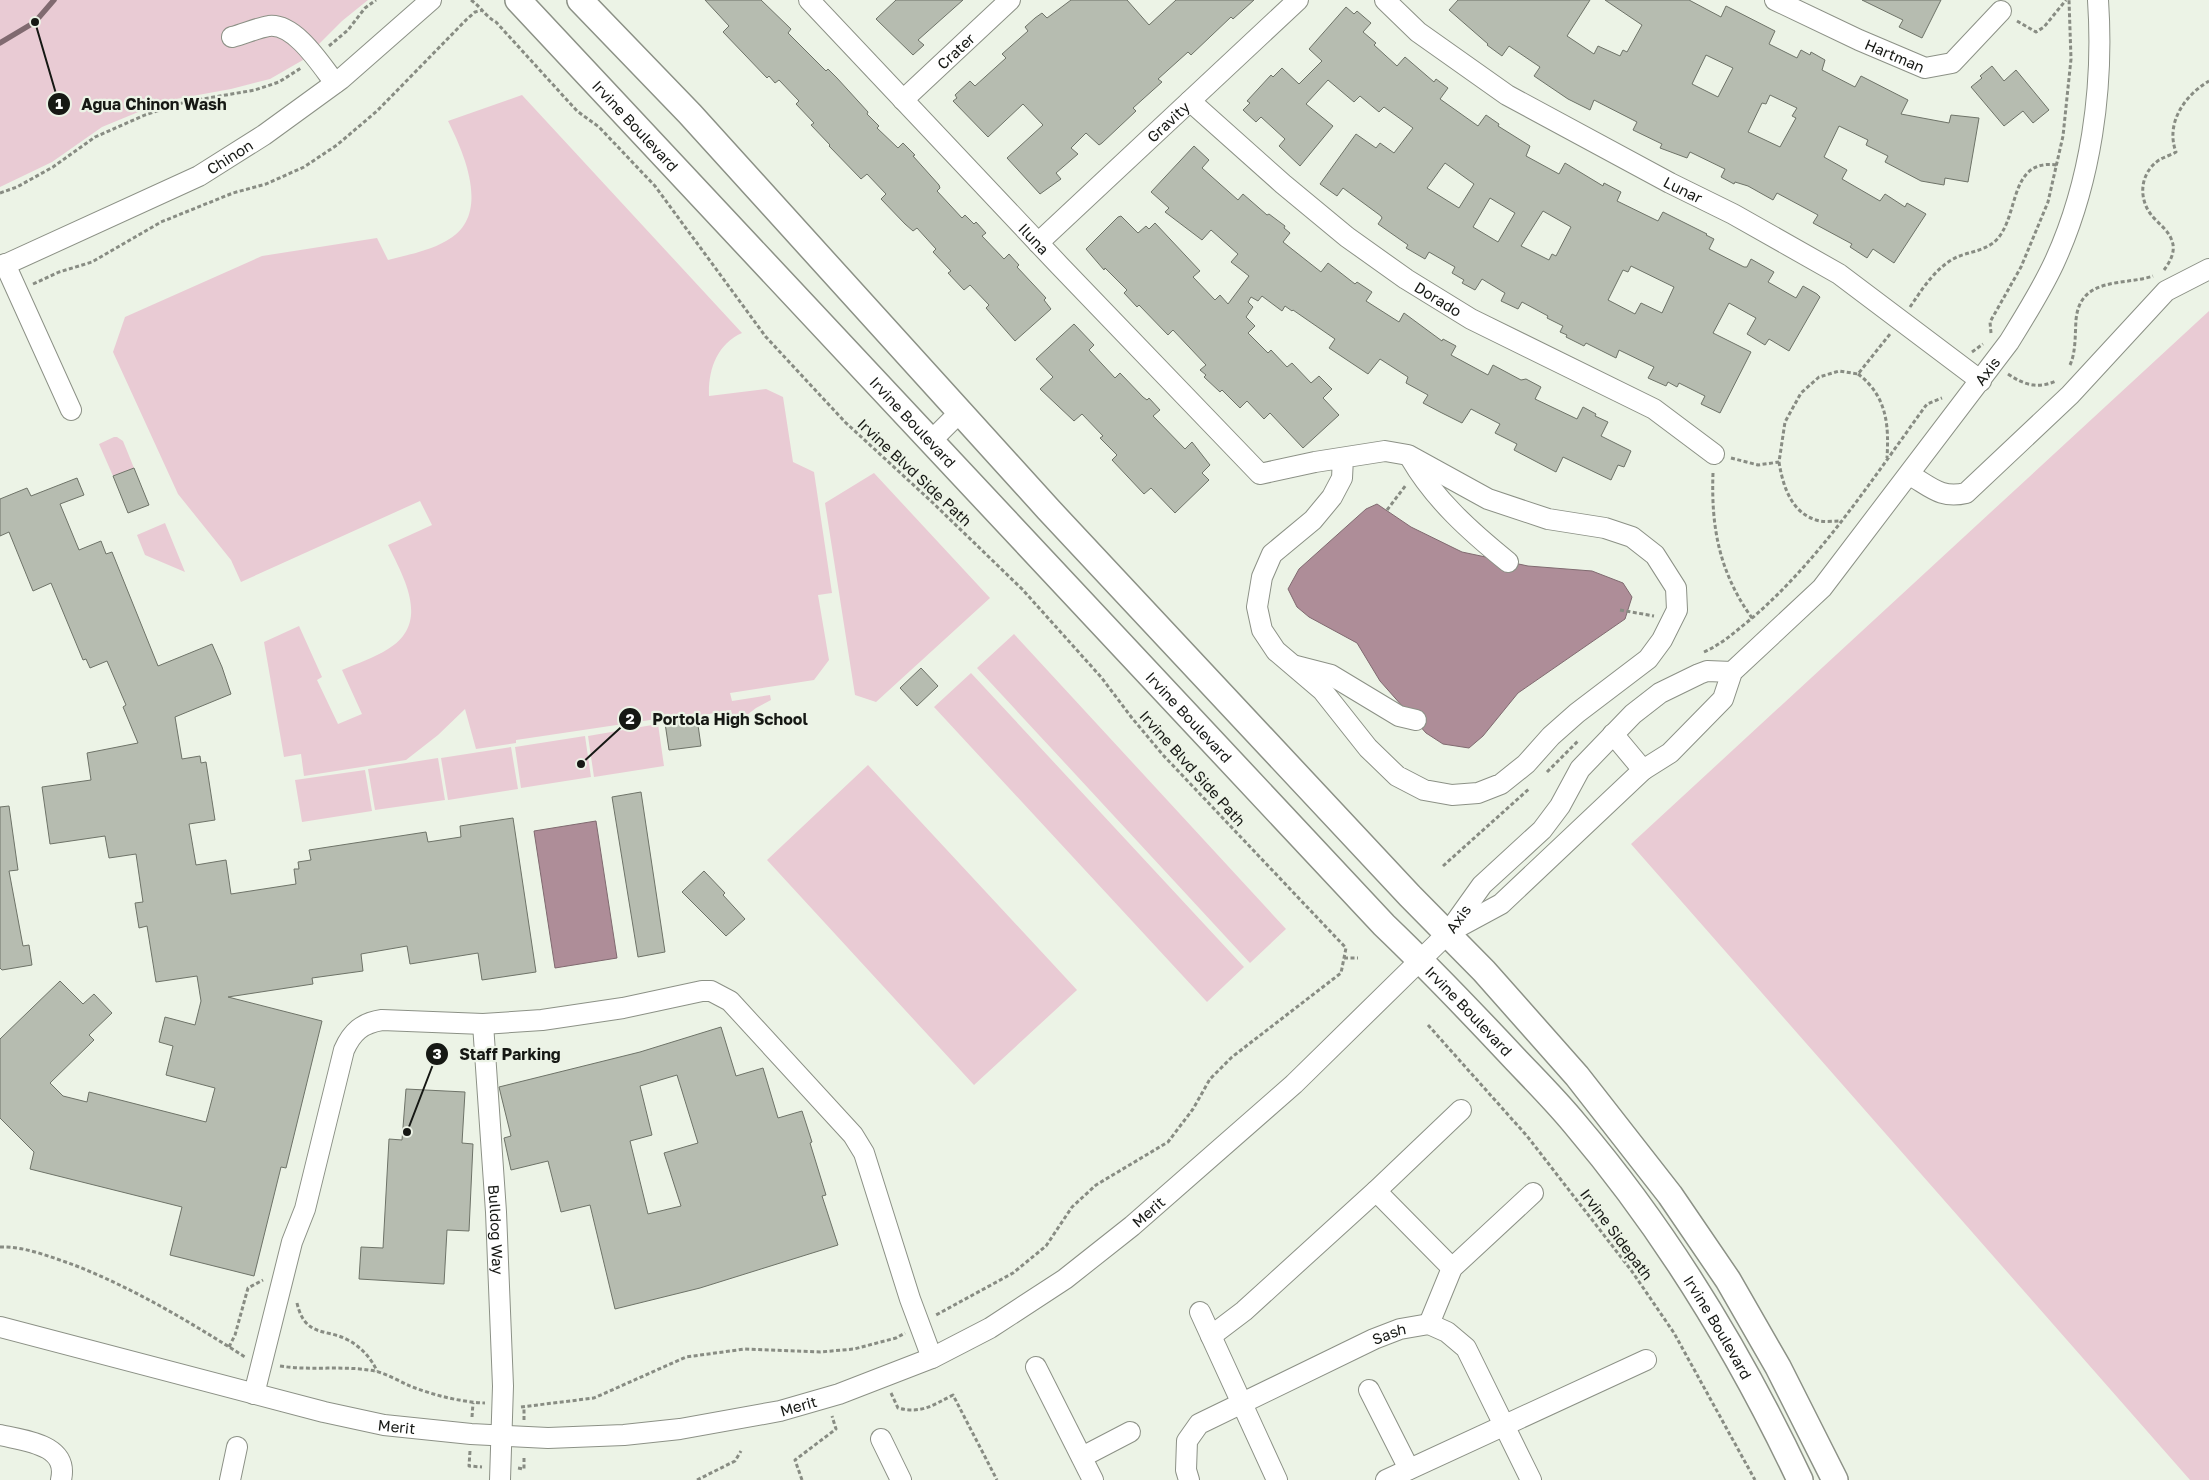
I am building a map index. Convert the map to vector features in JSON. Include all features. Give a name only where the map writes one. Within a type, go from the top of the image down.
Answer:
[{"type":"main road","name":"Irvine Boulevard","points":[[518,0],[1378,918],[1575,1123],[1640,1208],[1689,1277],[1741,1364],[1800,1480]]},
{"type":"main road","points":[[580,0],[696,121],[1048,509],[1447,934],[1484,971],[1577,1076],[1670,1195],[1752,1318],[1817,1440],[1835,1480]]},
{"type":"street","name":"Chinon","points":[[3,266],[199,176],[264,135],[335,84],[432,0]]},
{"type":"street","name":"Iluna","points":[[810,0],[1038,243],[1260,474],[1343,458]]},
{"type":"street","name":"Crater","points":[[903,100],[1010,0]]},
{"type":"street","name":"Gravity","points":[[1038,243],[1298,0]]},
{"type":"street","name":"Lunar","points":[[1385,0],[1418,32],[1507,95],[1670,183],[1733,214],[1838,274],[1981,381]]},
{"type":"street","name":"Hartman","points":[[1775,0],[1925,68],[1952,63],[2001,11]]},
{"type":"street","name":"Axis","points":[[1447,934],[1501,904],[1643,770],[1670,753],[1723,699],[1732,672],[1822,588],[1994,363],[2034,300],[2054,262],[2084,176],[2099,67],[2100,30],[2098,0]]},
{"type":"street","points":[[232,37],[271,26],[287,29],[302,41],[335,84]]},
{"type":"street","name":"Dorado","points":[[1190,101],[1283,184],[1347,237],[1406,279],[1471,319],[1654,409],[1714,454]]},
{"type":"street","points":[[3,266],[17,290],[71,410]]},
{"type":"street","points":[[1910,475],[1943,495],[1952,496],[1966,493],[2070,395],[2166,291],[2209,269]]},
{"type":"street","points":[[931,441],[960,412]]},
{"type":"street","points":[[1385,451],[1408,455],[1488,499],[1548,519],[1605,528],[1632,537],[1655,556],[1676,588],[1677,610],[1662,640],[1648,659],[1577,712],[1551,736],[1526,764],[1501,784],[1478,793],[1460,795],[1424,790],[1397,776],[1368,748],[1322,690],[1276,651],[1262,630],[1257,606],[1262,577],[1272,554],[1313,520],[1332,497],[1342,478],[1343,458],[1385,451]]},
{"type":"street","points":[[1408,455],[1433,492],[1483,542],[1508,562]]},
{"type":"street","points":[[1294,666],[1331,675],[1399,716],[1416,720]]},
{"type":"street","name":"Axis","points":[[1447,934],[1482,885],[1542,830],[1560,806],[1580,769],[1613,734],[1660,693],[1707,671],[1732,672]]},
{"type":"street","points":[[1613,734],[1643,770]]},
{"type":"street","name":"Merit","points":[[0,1328],[254,1394],[384,1425],[419,1430],[548,1438],[624,1435],[680,1429],[780,1412],[827,1398],[932,1358],[990,1328],[1050,1289],[1132,1226],[1294,1084],[1419,959],[1447,934]]},
{"type":"street","points":[[254,1394],[292,1242],[305,1209],[344,1050],[350,1037],[364,1025],[377,1021],[483,1024],[569,1017],[623,1008],[702,991],[711,991],[730,1001],[853,1135],[864,1153],[918,1326],[932,1358]]},
{"type":"street","name":"Bulldog Way","points":[[483,1024],[496,1212],[503,1386],[501,1405],[503,1436],[500,1480]]},
{"type":"street","points":[[1211,1336],[1244,1311],[1376,1191],[1461,1110]]},
{"type":"street","points":[[1376,1191],[1452,1268]]},
{"type":"street","points":[[1429,1324],[1452,1268],[1533,1194]]},
{"type":"street","points":[[1200,1312],[1277,1480]]},
{"type":"street","name":"Sash","points":[[1189,1480],[1186,1470],[1186,1441],[1199,1424],[1374,1339],[1400,1329],[1429,1324],[1447,1332],[1466,1348],[1532,1480]]},
{"type":"street","points":[[1386,1480],[1646,1360]]},
{"type":"street","points":[[1036,1367],[1093,1480]]},
{"type":"street","points":[[1369,1390],[1409,1469]]},
{"type":"street","points":[[1082,1457],[1130,1432]]},
{"type":"street","points":[[0,1436],[44,1445],[58,1457],[63,1472],[61,1480]]},
{"type":"street","points":[[881,1440],[901,1480]]},
{"type":"street","points":[[230,1480],[237,1447]]},
{"type":"path","points":[[0,193],[17,187],[53,167],[95,137],[145,115],[184,102],[255,90],[279,82],[315,59],[348,30],[365,8],[376,0]]},
{"type":"path","name":"Irvine Blvd Side Path","points":[[472,0],[483,10],[486,17],[496,22],[577,111],[599,127],[655,186],[766,337],[845,422],[932,502],[1022,589],[1101,678],[1163,755],[1346,948],[1344,958]]},
{"type":"path","points":[[2001,11],[2036,32],[2068,0]]},
{"type":"path","points":[[1962,366],[1975,348],[1983,344],[1992,333],[1990,322],[2021,266],[2048,202],[2063,136],[2071,59],[2068,0]]},
{"type":"path","points":[[17,290],[59,272],[92,262],[161,222],[225,196],[266,184],[304,167],[337,145],[376,111],[467,19],[475,12],[483,10]]},
{"type":"path","points":[[2163,272],[2171,259],[2173,243],[2167,231],[2153,217],[2144,204],[2142,186],[2146,174],[2158,161],[2176,152],[2173,143],[2174,124],[2177,116],[2184,102],[2198,88],[2209,81]]},
{"type":"path","points":[[1858,374],[1937,271],[1957,257],[1992,243],[2003,233],[2010,217],[2014,195],[2023,177],[2036,166],[2057,164]]},
{"type":"path","points":[[2066,371],[2071,364],[2076,316],[2082,301],[2091,291],[2104,284],[2156,275]]},
{"type":"path","points":[[1994,363],[2022,383],[2035,386],[2047,385],[2060,379]]},
{"type":"path","points":[[1840,521],[1820,521],[1801,513],[1788,496],[1781,478],[1779,462],[1785,422],[1800,393],[1819,377],[1839,371],[1858,374],[1870,383],[1879,397],[1885,413],[1888,436],[1887,459]]},
{"type":"path","points":[[1703,652],[1723,642],[1752,618],[1798,573],[1840,521],[1927,404],[1944,396]]},
{"type":"path","points":[[1752,618],[1745,608],[1725,567],[1714,531],[1712,506],[1714,454],[1758,465],[1779,462]]},
{"type":"path","points":[[1386,510],[1408,483]]},
{"type":"path","points":[[1620,610],[1663,618]]},
{"type":"path","points":[[1542,776],[1580,738]]},
{"type":"path","points":[[1443,866],[1536,782]]},
{"type":"path","points":[[0,1247],[48,1256],[95,1274],[148,1298],[200,1328],[249,1360],[309,1369],[350,1367],[378,1372],[439,1395],[473,1403],[524,1407],[594,1398],[686,1357],[745,1349],[820,1352],[854,1349],[896,1338],[1013,1273],[1046,1246],[1072,1207],[1096,1185],[1168,1142],[1193,1109],[1210,1079],[1232,1058],[1341,973],[1344,958],[1358,958]]},
{"type":"path","name":"Irvine Sidepath","points":[[1428,1025],[1527,1136],[1631,1270],[1674,1333],[1714,1402],[1755,1480]]},
{"type":"path","points":[[229,1347],[236,1335],[248,1288],[264,1279],[282,1282],[294,1288],[299,1311],[306,1324],[319,1331],[347,1339],[361,1349],[373,1362],[378,1372]]},
{"type":"path","points":[[884,1377],[898,1408],[912,1412],[921,1410],[953,1395],[997,1480]]},
{"type":"path","points":[[802,1480],[795,1460],[836,1428],[827,1398]]},
{"type":"path","points":[[696,1480],[735,1461],[742,1451]]},
{"type":"shaded area","points":[[0,0],[368,0],[342,21],[303,60],[270,79],[231,89],[165,101],[102,127],[52,162],[0,187]]},
{"type":"shaded area","points":[[522,95],[742,333],[733,338],[720,351],[712,368],[709,396],[766,389],[783,397],[793,462],[814,472],[832,593],[818,595],[829,660],[814,680],[730,693],[732,701],[770,695],[771,700],[756,708],[734,725],[731,710],[698,716],[697,713],[516,740],[516,743],[476,749],[465,709],[438,735],[406,760],[304,776],[301,754],[284,757],[264,642],[299,626],[322,677],[317,680],[338,724],[362,714],[342,670],[372,658],[388,649],[401,638],[408,626],[411,613],[406,586],[388,545],[432,525],[420,501],[241,582],[231,560],[178,494],[113,352],[125,317],[262,256],[377,238],[388,260],[425,250],[446,241],[460,230],[468,217],[471,201],[471,185],[467,168],[448,121]]},
{"type":"shaded area","points":[[2209,311],[2209,1480],[2190,1480],[1631,844]]},
{"type":"shaded area","points":[[114,437],[123,441],[134,468],[113,476],[99,444]]},
{"type":"shaded area","points":[[874,473],[990,598],[876,702],[855,695],[825,503]]},
{"type":"shaded area","points":[[1377,504],[1411,527],[1462,552],[1528,566],[1592,571],[1623,583],[1632,597],[1625,619],[1518,693],[1483,736],[1469,748],[1443,744],[1426,733],[1380,681],[1357,643],[1309,617],[1297,607],[1288,589],[1299,569],[1366,509]]},
{"type":"shaded area","points":[[165,523],[185,572],[145,555],[137,535]]},
{"type":"shaded area","points":[[1014,634],[1286,929],[1250,963],[977,668]]},
{"type":"shaded area","points":[[971,673],[1244,967],[1207,1002],[934,707]]},
{"type":"shaded area","points":[[658,724],[664,766],[594,777],[588,736]]},
{"type":"shaded area","points":[[585,736],[591,777],[521,788],[515,747]]},
{"type":"shaded area","points":[[511,747],[518,789],[448,800],[441,758]]},
{"type":"shaded area","points":[[438,758],[445,800],[375,810],[368,769]]},
{"type":"shaded area","points":[[868,765],[1077,990],[974,1085],[767,860]]},
{"type":"shaded area","points":[[365,770],[372,811],[302,822],[295,780]]},
{"type":"shaded area","points":[[596,821],[617,958],[555,968],[534,831]]},
{"type":"building","points":[[705,0],[761,0],[791,29],[788,33],[826,71],[828,69],[868,112],[867,114],[879,126],[877,128],[898,148],[903,143],[915,155],[913,156],[939,185],[940,188],[937,191],[962,218],[965,215],[974,224],[976,222],[986,233],[982,236],[1004,259],[1009,254],[1019,265],[1017,267],[1046,298],[1044,300],[1051,309],[1015,341],[986,308],[989,305],[970,285],[964,290],[948,273],[951,271],[933,252],[936,249],[917,228],[913,231],[881,199],[886,194],[867,174],[861,179],[829,146],[811,125],[814,123],[796,104],[799,101],[779,80],[775,83],[769,76],[767,78],[723,32],[729,26]]},
{"type":"building","points":[[896,0],[963,0],[918,40],[924,45],[913,55],[876,19]]},
{"type":"building","points":[[1071,0],[1127,0],[1149,25],[1176,0],[1254,0],[1233,19],[1231,17],[1191,55],[1188,52],[1158,79],[1162,82],[1133,108],[1136,111],[1102,143],[1099,145],[1086,133],[1071,148],[1078,154],[1056,173],[1061,179],[1040,194],[1007,158],[1043,125],[1023,104],[988,137],[953,101],[957,98],[955,95],[970,81],[975,86],[1006,58],[1002,54],[1028,31],[1025,27],[1035,18],[1042,13],[1047,18]]},
{"type":"building","points":[[1458,0],[1590,0],[1567,36],[1594,54],[1598,46],[1620,56],[1623,50],[1627,52],[1642,25],[1605,0],[1689,0],[1721,17],[1726,6],[1775,31],[1769,44],[1797,58],[1801,50],[1810,55],[1811,52],[1825,60],[1822,70],[1855,87],[1861,76],[1908,100],[1901,114],[1949,123],[1951,115],[1979,118],[1968,182],[1945,178],[1944,185],[1921,181],[1885,162],[1888,156],[1866,145],[1868,140],[1839,126],[1824,157],[1847,170],[1842,179],[1880,201],[1885,194],[1905,207],[1907,203],[1926,214],[1894,263],[1873,249],[1867,258],[1850,247],[1852,244],[1813,223],[1818,215],[1777,193],[1773,200],[1748,186],[1735,182],[1734,184],[1721,177],[1725,169],[1690,152],[1687,158],[1660,148],[1662,144],[1633,130],[1637,122],[1594,100],[1590,110],[1568,99],[1534,76],[1540,67],[1509,46],[1502,56],[1487,45],[1449,10]],"holes":[[[1706,55],[1733,68],[1718,97],[1692,84]],[[1770,95],[1797,108],[1792,116],[1796,118],[1780,147],[1748,132],[1762,103],[1766,104]]]},
{"type":"building","points":[[1862,0],[1941,0],[1922,38],[1899,27],[1903,20]]},
{"type":"building","points":[[1346,7],[1354,14],[1357,11],[1371,23],[1363,32],[1397,66],[1405,57],[1434,82],[1436,79],[1448,88],[1440,99],[1478,126],[1486,115],[1499,124],[1498,126],[1530,146],[1526,156],[1559,174],[1565,163],[1603,186],[1604,183],[1621,192],[1617,201],[1658,221],[1663,212],[1707,234],[1714,239],[1709,249],[1744,267],[1747,267],[1751,259],[1774,272],[1768,282],[1796,298],[1803,286],[1820,297],[1789,351],[1769,339],[1765,345],[1747,334],[1756,318],[1729,303],[1713,333],[1751,352],[1720,413],[1701,404],[1705,396],[1679,383],[1677,387],[1668,382],[1666,386],[1648,378],[1654,367],[1619,350],[1616,358],[1586,343],[1584,346],[1560,332],[1563,326],[1547,318],[1548,316],[1522,302],[1518,309],[1501,301],[1505,293],[1482,279],[1475,290],[1462,283],[1464,280],[1452,273],[1455,267],[1429,252],[1425,259],[1406,248],[1408,245],[1378,224],[1382,218],[1381,216],[1343,188],[1337,196],[1320,184],[1356,134],[1376,148],[1380,143],[1394,153],[1413,128],[1384,107],[1379,112],[1360,96],[1354,102],[1328,80],[1306,104],[1333,126],[1300,166],[1279,146],[1285,139],[1261,117],[1256,122],[1243,110],[1250,103],[1247,101],[1271,75],[1273,77],[1282,68],[1299,84],[1322,61],[1309,49]],"holes":[[[1445,163],[1474,184],[1459,208],[1427,188]],[[1490,198],[1515,213],[1498,242],[1473,227]],[[1543,211],[1571,227],[1556,256],[1552,254],[1549,260],[1521,246]],[[1631,266],[1674,287],[1662,313],[1641,303],[1635,314],[1608,300],[1623,270],[1628,272]]]},
{"type":"building","points":[[1992,66],[2004,81],[2016,70],[2049,110],[2033,123],[2023,111],[2004,126],[1971,87]]},
{"type":"building","points":[[1194,146],[1209,160],[1202,168],[1238,200],[1243,194],[1267,215],[1269,214],[1285,226],[1284,228],[1290,233],[1283,242],[1321,272],[1328,263],[1355,284],[1357,282],[1372,292],[1366,301],[1399,322],[1404,313],[1442,341],[1443,339],[1456,346],[1451,355],[1488,375],[1493,365],[1521,380],[1526,379],[1541,387],[1535,399],[1577,419],[1583,407],[1596,414],[1595,416],[1608,422],[1601,436],[1631,451],[1624,467],[1618,465],[1611,480],[1563,457],[1556,472],[1514,450],[1517,444],[1495,433],[1500,424],[1471,409],[1462,423],[1423,403],[1428,395],[1406,383],[1408,377],[1380,359],[1368,374],[1329,348],[1335,339],[1293,310],[1285,306],[1282,311],[1262,296],[1258,301],[1251,297],[1248,302],[1253,307],[1246,317],[1255,326],[1248,333],[1268,353],[1271,350],[1287,367],[1292,363],[1311,383],[1319,376],[1332,389],[1323,398],[1339,415],[1303,448],[1270,413],[1264,419],[1247,401],[1240,408],[1222,390],[1220,392],[1204,377],[1206,375],[1200,370],[1206,365],[1173,330],[1168,335],[1139,305],[1137,307],[1124,293],[1127,290],[1105,268],[1104,270],[1086,249],[1118,217],[1121,216],[1138,233],[1146,226],[1149,229],[1155,223],[1200,271],[1193,277],[1215,300],[1220,295],[1228,304],[1249,276],[1231,262],[1238,254],[1211,230],[1202,240],[1165,212],[1169,208],[1151,192]]},
{"type":"building","points":[[1074,324],[1094,345],[1089,350],[1115,378],[1120,373],[1143,397],[1147,400],[1149,398],[1160,410],[1153,416],[1185,449],[1192,442],[1210,465],[1202,473],[1209,480],[1175,513],[1151,488],[1144,494],[1112,460],[1117,455],[1100,438],[1103,436],[1082,414],[1074,421],[1040,389],[1053,377],[1036,359]]},
{"type":"building","points":[[134,468],[149,505],[128,513],[113,476]]},
{"type":"building","points":[[77,478],[84,495],[60,504],[79,550],[101,541],[106,554],[112,552],[158,666],[212,644],[222,667],[231,694],[175,717],[182,759],[200,756],[201,763],[206,762],[215,820],[189,824],[196,865],[226,860],[231,894],[296,884],[294,869],[299,869],[298,862],[311,860],[309,850],[426,832],[428,842],[461,837],[460,826],[513,818],[536,972],[482,980],[478,953],[410,964],[407,946],[361,954],[363,971],[312,978],[313,984],[228,997],[322,1021],[286,1168],[281,1167],[254,1276],[170,1255],[182,1207],[30,1169],[34,1152],[0,1118],[0,1039],[60,981],[83,1004],[94,994],[112,1013],[89,1035],[94,1040],[50,1083],[63,1096],[87,1102],[89,1092],[206,1122],[215,1088],[166,1075],[173,1046],[159,1042],[165,1017],[195,1025],[201,1001],[197,976],[156,982],[147,926],[139,928],[135,903],[143,902],[136,854],[109,858],[105,836],[50,844],[42,787],[91,780],[87,753],[138,743],[123,707],[126,705],[107,661],[90,668],[86,659],[83,660],[51,583],[33,591],[9,532],[0,536],[0,499],[27,488],[31,496]]},
{"type":"building","points":[[921,668],[938,686],[917,706],[900,688]]},
{"type":"building","points":[[697,718],[701,746],[669,750],[665,723]]},
{"type":"building","points":[[641,792],[665,952],[638,957],[612,797]]},
{"type":"building","points":[[9,806],[18,870],[9,871],[23,946],[29,945],[32,965],[2,970],[0,968],[0,807]]},
{"type":"building","points":[[704,871],[725,893],[723,895],[745,919],[726,936],[682,892]]},
{"type":"building","points":[[721,1027],[736,1076],[763,1068],[778,1118],[802,1111],[826,1195],[822,1196],[838,1245],[700,1288],[615,1309],[590,1205],[561,1212],[548,1161],[511,1170],[504,1138],[511,1136],[499,1087],[640,1052]],"holes":[[[677,1075],[698,1143],[664,1153],[681,1206],[648,1214],[630,1141],[652,1135],[640,1086]]]},
{"type":"building","points":[[406,1089],[465,1092],[462,1143],[473,1144],[469,1231],[447,1230],[444,1284],[359,1279],[361,1247],[383,1248],[389,1139],[402,1140]]},
{"type":"waterway","points":[[0,43],[35,22],[54,0]]},
{"type":"place","name":"Agua Chinon Wash","points":[[35,22]]},
{"type":"place","name":"Portola High School","points":[[581,764]]},
{"type":"place","name":"Staff Parking","points":[[407,1132]]}]
